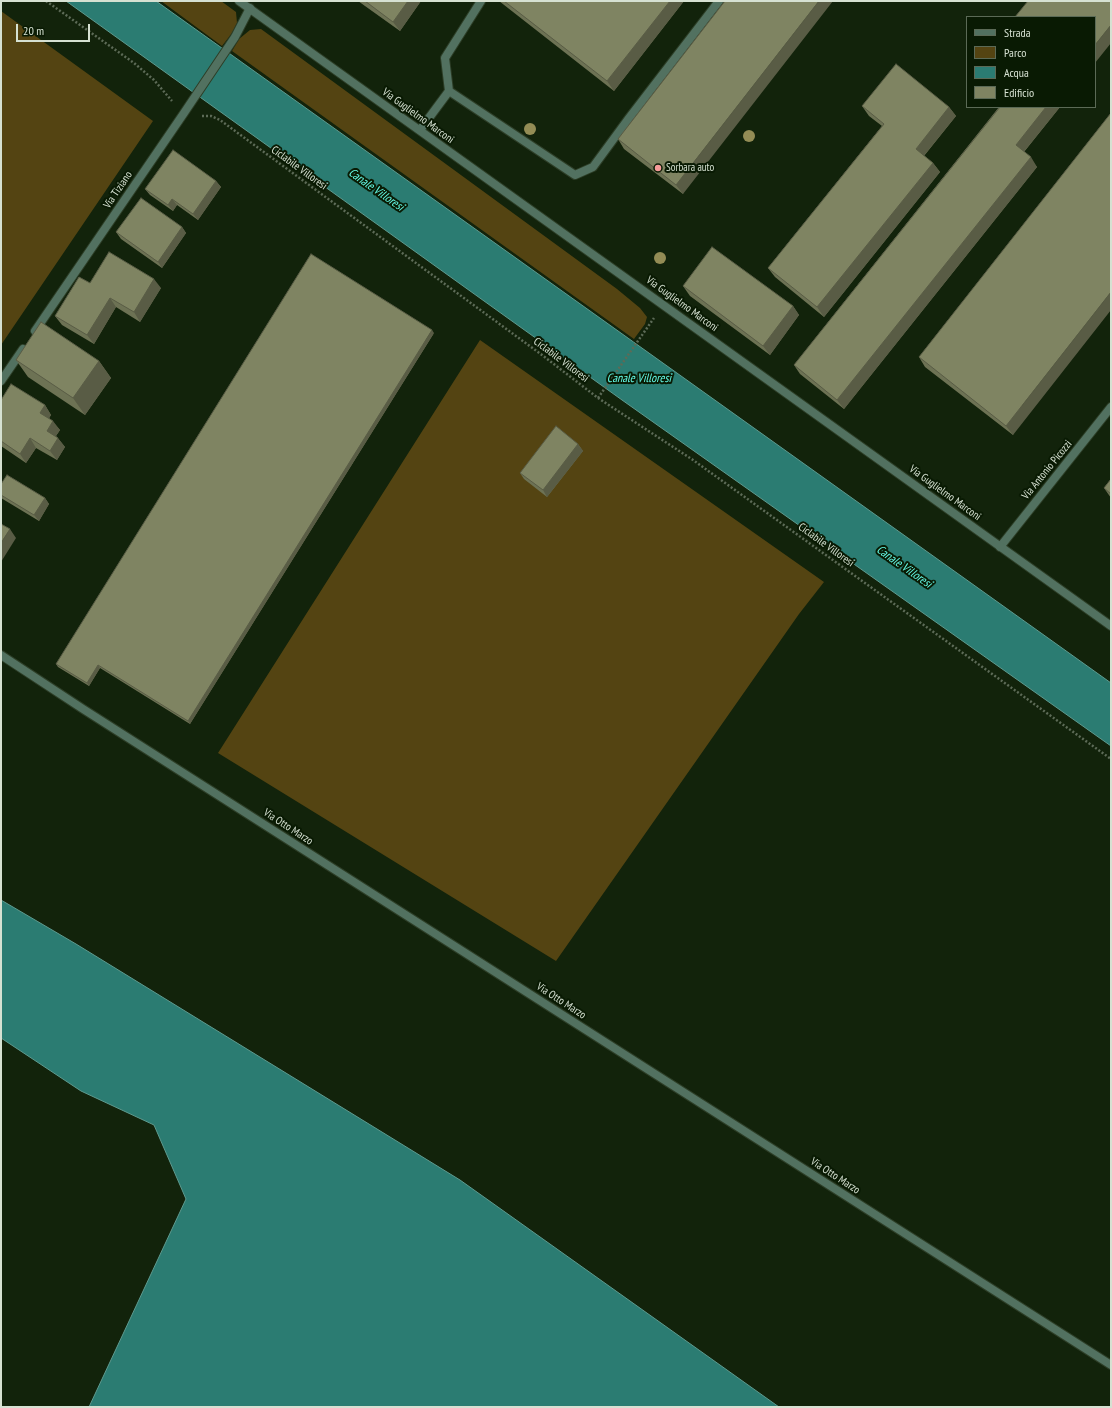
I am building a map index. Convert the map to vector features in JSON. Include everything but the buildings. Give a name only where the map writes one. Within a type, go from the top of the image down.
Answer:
[{"type":"street","name":"Via Guglielmo Marconi","points":[[239,1],[1111,626]]},
{"type":"street","points":[[420,130],[449,91],[446,58],[481,1]]},
{"type":"street","points":[[449,91],[575,175],[593,167],[719,1]]},
{"type":"street","name":"Via Tiziano","points":[[1,381],[184,114],[234,37],[250,8]]},
{"type":"street","name":"Via Antonio Picozzi","points":[[1000,546],[1111,407]]},
{"type":"street","name":"Via Otto Marzo","points":[[1,654],[96,717],[1111,1365]]},
{"type":"path","points":[[46,1],[134,63],[154,80],[178,110],[184,114]]},
{"type":"path","name":"Ciclabile Villoresi","points":[[184,114],[211,116],[220,120],[542,355],[598,398],[693,460],[1111,759]]},
{"type":"path","points":[[598,398],[643,333]]},
{"type":"green space","points":[[161,1],[221,1],[236,12],[237,23],[232,33],[222,46]]},
{"type":"green space","points":[[1,11],[153,121],[1,345]]},
{"type":"green space","points":[[261,29],[617,289],[640,308],[647,317],[645,324],[634,339],[232,51],[239,39],[250,30]]},
{"type":"green space","points":[[480,340],[824,582],[799,614],[556,961],[218,753]]},
{"type":"water","name":"Canale Villoresi","points":[[66,1],[156,1],[1111,683],[1111,746],[622,400]]},
{"type":"water","points":[[1,900],[76,944],[460,1180],[779,1407],[89,1407],[186,1199],[154,1125],[81,1091],[1,1038]]},
{"type":"place","name":"Sorbara auto","points":[[658,168]]}]
